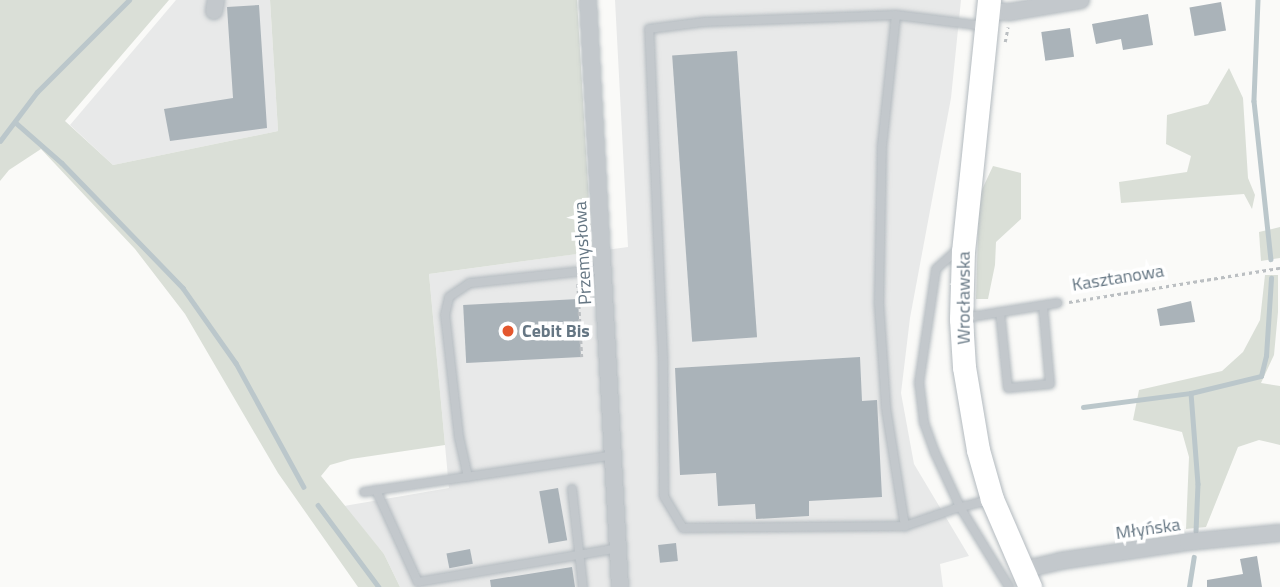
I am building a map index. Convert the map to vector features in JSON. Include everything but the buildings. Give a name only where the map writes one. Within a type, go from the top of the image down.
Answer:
[{"type":"main road","name":"Wrocławska","points":[[993,12],[964,243],[961,319],[972,419],[992,499],[1020,581]]},
{"type":"street","name":"Przemysłowa","points":[[588,0],[615,455],[620,587]]},
{"type":"street","points":[[993,12],[1081,0]]},
{"type":"street","name":"Młyńska","points":[[1020,581],[1059,561],[1188,542],[1280,533]]},
{"type":"lane","points":[[992,499],[905,526],[684,528],[664,496],[663,357],[649,29],[704,22],[993,12]]},
{"type":"lane","points":[[896,15],[882,145],[879,304],[886,408],[905,526]]},
{"type":"lane","points":[[964,243],[936,269],[919,383],[925,422],[934,453],[960,507],[1020,581]]},
{"type":"lane","points":[[468,477],[459,437],[445,315],[449,297],[470,283],[603,269]]},
{"type":"lane","name":"Kasztanowa","points":[[961,319],[1058,303]]},
{"type":"lane","points":[[1000,312],[1008,388],[1049,384],[1043,306]]},
{"type":"lane","points":[[364,492],[615,455]]},
{"type":"lane","points":[[572,489],[583,587]]},
{"type":"lane","points":[[376,490],[418,582],[618,548]]},
{"type":"path","points":[[993,12],[1004,49]]},
{"type":"path","name":"Kasztanowa","points":[[1058,303],[1280,268]]},
{"type":"path","points":[[578,273],[582,357]]},
{"type":"shaded area","points":[[0,0],[169,0],[65,121],[113,165],[278,131],[270,0],[577,0],[592,252],[429,274],[445,445],[351,459],[330,465],[321,476],[384,554],[400,587],[358,587],[278,473],[185,314],[135,249],[41,149],[9,170],[0,181]]},
{"type":"shaded area","points":[[176,0],[270,0],[278,131],[113,165],[70,125]]},
{"type":"shaded area","points":[[615,0],[961,0],[951,98],[910,318],[901,393],[914,464],[969,556],[940,564],[943,587],[400,587],[384,554],[344,506],[449,488],[429,274],[628,247]]},
{"type":"shaded area","points":[[1229,68],[1243,98],[1248,178],[1255,195],[1252,209],[1244,194],[1121,203],[1119,182],[1187,172],[1191,156],[1166,144],[1167,115],[1208,104]]},
{"type":"shaded area","points":[[993,166],[1021,173],[1021,219],[996,242],[995,265],[988,299],[976,299],[979,196]]},
{"type":"shaded area","points":[[1280,227],[1280,258],[1261,261],[1259,232]]},
{"type":"shaded area","points":[[1265,275],[1278,275],[1278,312],[1274,355],[1261,383],[1280,386],[1280,445],[1259,440],[1238,447],[1206,527],[1186,529],[1189,457],[1182,432],[1133,420],[1139,390],[1222,371],[1243,352],[1260,320]]},
{"type":"waterway","points":[[0,141],[37,92],[129,0]]},
{"type":"waterway","points":[[1258,0],[1254,101],[1271,259]]},
{"type":"waterway","points":[[15,122],[62,163],[183,288],[236,363],[304,487]]},
{"type":"waterway","points":[[1083,407],[1191,393],[1261,376],[1266,356],[1271,278]]},
{"type":"waterway","points":[[1191,393],[1198,484],[1196,531]]},
{"type":"waterway","points":[[318,505],[379,587]]},
{"type":"waterway","points":[[1189,587],[1194,557]]},
{"type":"place","name":"Cebit Bis","points":[[508,331]]}]
